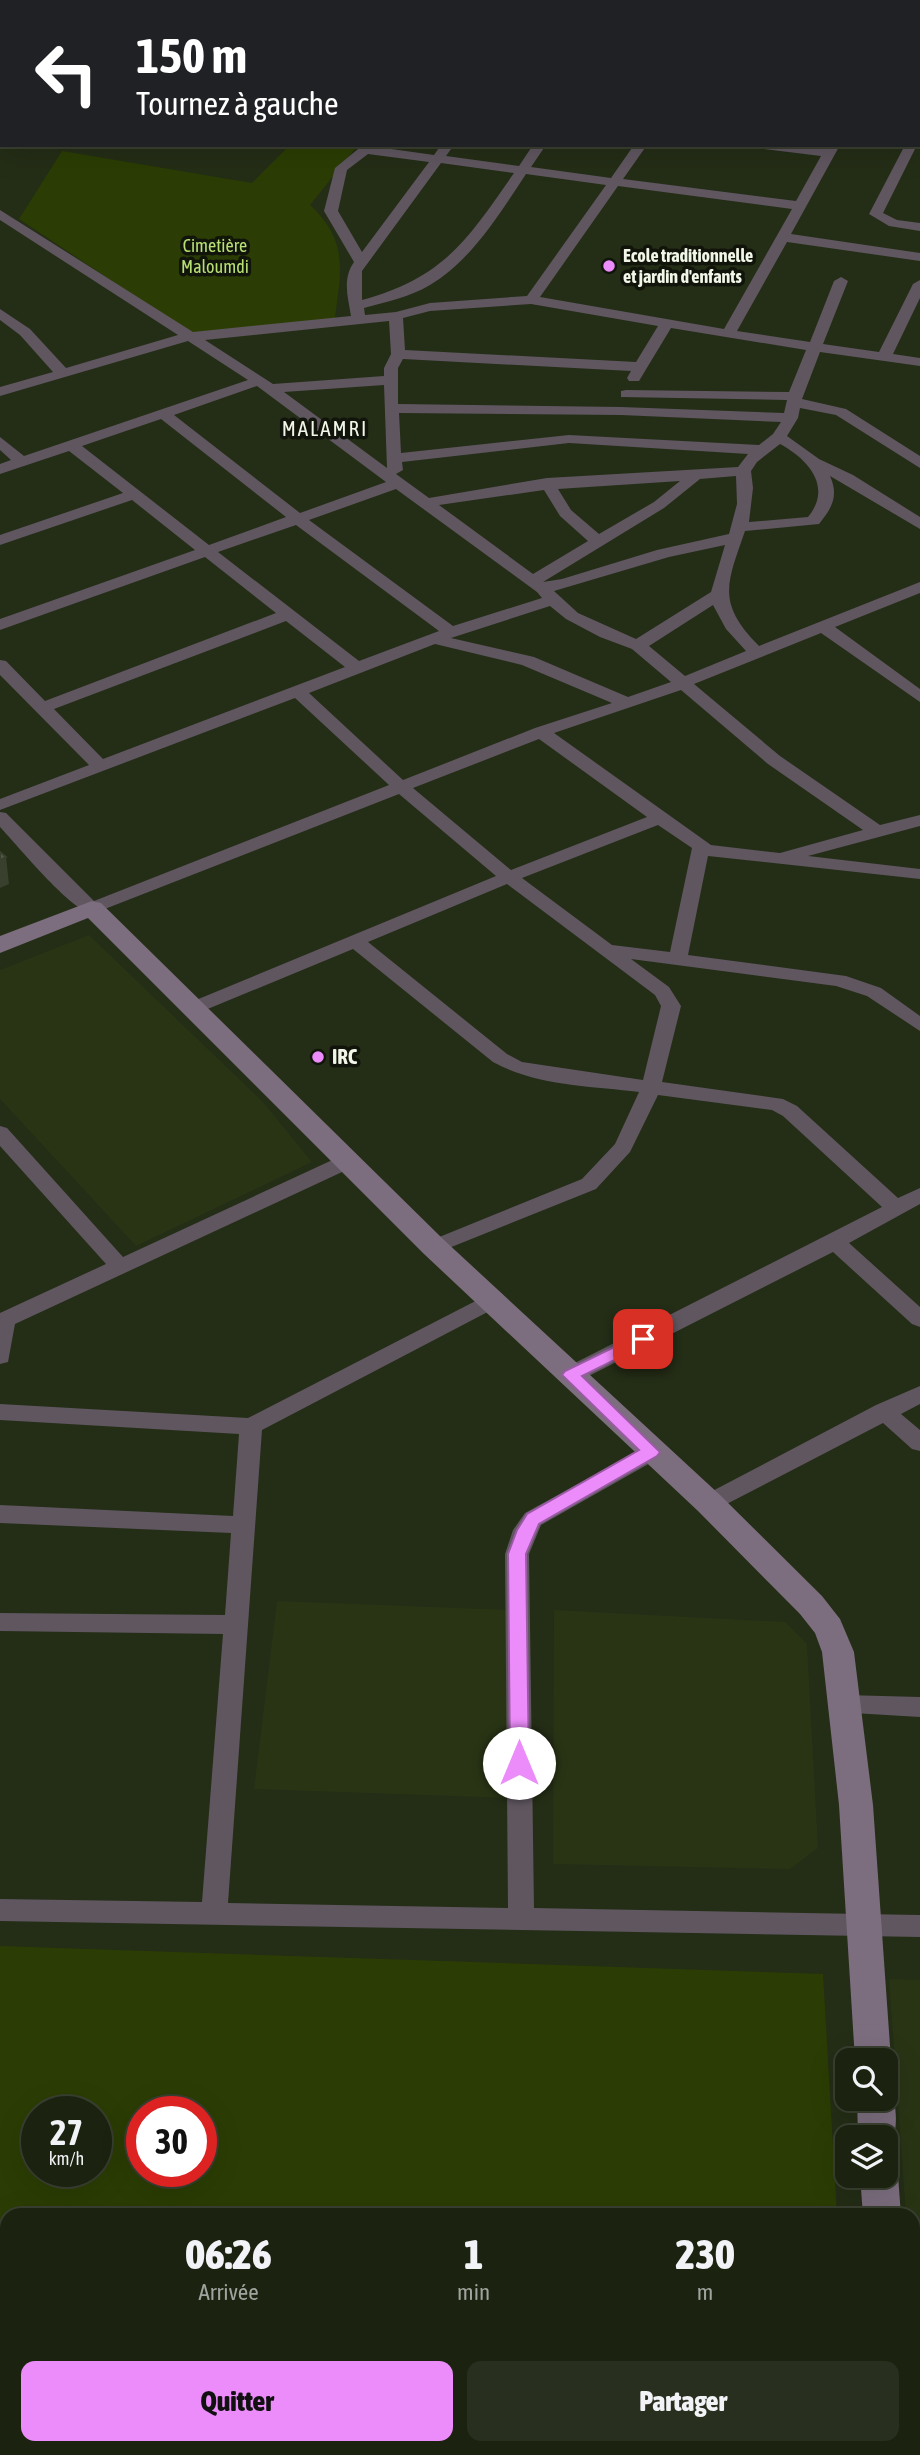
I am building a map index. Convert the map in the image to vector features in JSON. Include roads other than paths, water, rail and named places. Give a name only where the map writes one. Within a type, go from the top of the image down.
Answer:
[{"type":"street","points":[[361,262],[331,211],[341,168],[370,147],[435,160],[800,206]]},
{"type":"street","points":[[357,313],[353,284],[355,271],[446,147]]},
{"type":"street","points":[[357,313],[434,276],[453,259],[539,147]]},
{"type":"street","points":[[531,300],[640,147]]},
{"type":"street","points":[[728,334],[832,149],[798,147]]},
{"type":"street","points":[[910,147],[876,214],[894,223],[920,227]]},
{"type":"street","points":[[0,214],[265,385],[543,590],[572,616],[606,634],[638,645],[774,760],[875,830]]},
{"type":"street","points":[[783,237],[920,257]]},
{"type":"street","points":[[756,652],[734,630],[719,594],[738,533],[747,486],[743,471],[751,459],[779,437],[841,281]]},
{"type":"street","points":[[884,357],[920,284]]},
{"type":"street","points":[[0,392],[188,337],[357,313],[396,316],[430,307],[531,300],[917,363]]},
{"type":"street","points":[[0,313],[25,332],[62,373]]},
{"type":"street","points":[[396,316],[398,354],[391,368],[391,408],[397,482]]},
{"type":"street","points":[[621,411],[626,394],[667,323]]},
{"type":"street","points":[[398,354],[641,367]]},
{"type":"street","points":[[0,469],[164,414],[265,385],[391,380]]},
{"type":"street","points":[[626,394],[841,412],[920,463]]},
{"type":"street","points":[[391,408],[621,411],[793,406]]},
{"type":"street","points":[[164,414],[443,636],[528,661],[627,704]]},
{"type":"street","points":[[0,805],[443,636],[543,590],[738,533],[813,521],[828,502],[829,489],[815,463],[800,447],[779,437]]},
{"type":"street","points":[[394,457],[569,439],[764,450]]},
{"type":"street","points":[[0,441],[21,462]]},
{"type":"street","points":[[72,446],[357,668]]},
{"type":"street","points":[[815,463],[848,478],[920,524]]},
{"type":"street","points":[[427,503],[497,488],[743,471]]},
{"type":"street","points":[[543,590],[596,540],[659,505],[695,476]]},
{"type":"street","points":[[0,625],[397,482]]},
{"type":"street","points":[[547,483],[565,513],[596,540]]},
{"type":"street","points":[[0,540],[135,494]]},
{"type":"street","points":[[0,945],[541,732],[684,682],[920,587]]},
{"type":"street","points":[[638,645],[719,594]]},
{"type":"street","points":[[42,708],[289,614]]},
{"type":"street","points":[[824,627],[917,692]]},
{"type":"street","points":[[0,665],[100,766]]},
{"type":"street","points":[[297,691],[401,788],[509,877],[662,991],[671,1006],[653,1087],[608,1167],[589,1184],[434,1247]]},
{"type":"street","points":[[541,732],[700,849],[920,874]]},
{"type":"street","points":[[0,817],[67,887],[92,908],[434,1247],[651,1452],[709,1503],[811,1605],[829,1628],[838,1652],[856,1805],[872,2048]]},
{"type":"street","points":[[191,1009],[509,877],[660,818]]},
{"type":"street","points":[[777,859],[875,830],[920,820]]},
{"type":"street","points":[[678,959],[700,849]]},
{"type":"street","points":[[355,941],[500,1058],[515,1066],[541,1073],[760,1101],[790,1111],[896,1208]]},
{"type":"street","points":[[606,950],[861,986],[920,1025]]},
{"type":"street","points":[[0,1133],[120,1267]]},
{"type":"street","points":[[0,1356],[3,1321],[348,1161]]},
{"type":"street","points":[[571,1375],[835,1242],[920,1195]]},
{"type":"street","points":[[835,1242],[920,1319]]},
{"type":"street","points":[[0,1412],[251,1426],[493,1300]]},
{"type":"street","points":[[709,1503],[920,1394]]},
{"type":"street","points":[[884,1411],[920,1443]]},
{"type":"street","points":[[215,1914],[251,1426]]},
{"type":"street","points":[[521,1920],[517,1554],[525,1530],[533,1519],[651,1452]]},
{"type":"street","points":[[0,1514],[244,1525]]},
{"type":"street","points":[[0,1622],[237,1625]]},
{"type":"street","points":[[845,1705],[920,1707]]},
{"type":"street","points":[[0,1910],[920,1926]]},
{"type":"street","points":[[880,2188],[881,2208]]},
{"type":"place","name":"Ecole traditionnelle et jardin d'enfants","points":[[609,266]]},
{"type":"place","name":"IRC","points":[[318,1057]]},
{"type":"district","name":"MALAMRI","points":[[325,429]]},
{"type":"park label","name":"Cimetière Maloumdi","points":[[215,256]]}]
